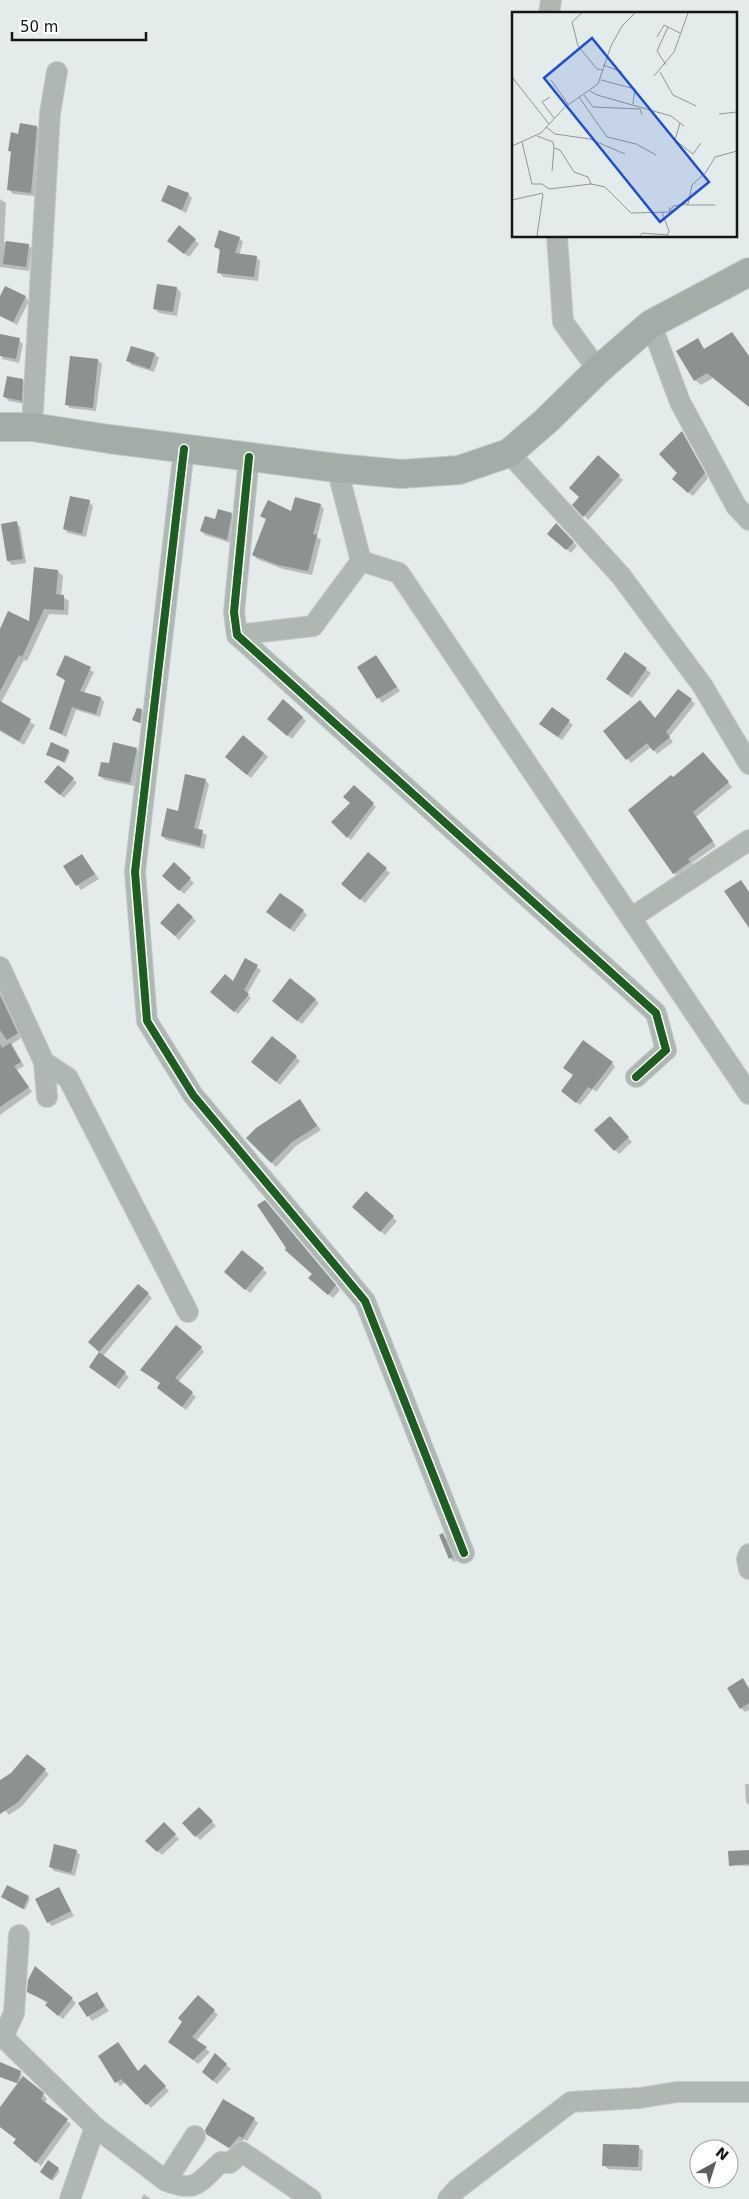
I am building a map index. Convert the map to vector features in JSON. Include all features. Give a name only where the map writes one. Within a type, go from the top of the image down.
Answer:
[{"type":"main road","points":[[0,428],[32,427],[184,449],[401,474],[459,470],[509,453],[546,421],[598,370],[651,324],[749,272]]},
{"type":"street","points":[[32,427],[50,113],[57,72]]},
{"type":"street","points":[[557,238],[563,322],[598,370]]},
{"type":"street","points":[[651,324],[680,402],[736,506],[749,520]]},
{"type":"street","points":[[184,449],[135,872],[147,1021],[194,1095],[365,1301],[464,1553]]},
{"type":"street","points":[[509,453],[621,576],[702,685],[749,764]]},
{"type":"street","points":[[249,457],[234,612],[237,635],[656,1013],[666,1050],[636,1077]]},
{"type":"street","points":[[337,468],[361,560]]},
{"type":"street","points":[[237,635],[313,626],[361,560]]},
{"type":"street","points":[[361,560],[399,573],[749,1094]]},
{"type":"street","points":[[631,918],[749,840]]},
{"type":"street","points":[[0,967],[44,1062],[47,1097]]},
{"type":"street","points":[[44,1062],[68,1078],[188,1312]]},
{"type":"street","points":[[749,1554],[747,1558],[749,1570]]},
{"type":"street","points":[[19,1935],[14,2013],[2,2036],[95,2128],[166,2181],[182,2188],[194,2187],[221,2162],[230,2163],[242,2152],[312,2197]]},
{"type":"street","points":[[448,2199],[457,2189],[571,2102],[640,2098],[677,2092],[749,2092]]},
{"type":"street","points":[[70,2199],[95,2128]]},
{"type":"street","points":[[166,2181],[195,2136]]},
{"type":"building","points":[[20,123],[37,126],[31,193],[7,190],[11,151],[8,151],[11,132],[18,134]]},
{"type":"building","points":[[168,185],[189,193],[182,210],[161,201]]},
{"type":"building","points":[[179,225],[196,239],[184,254],[167,241]]},
{"type":"building","points":[[219,230],[240,237],[235,253],[257,256],[254,277],[217,273],[220,249],[214,247]]},
{"type":"building","points":[[6,241],[29,244],[26,267],[3,264]]},
{"type":"building","points":[[157,284],[177,287],[173,312],[153,309]]},
{"type":"building","points":[[5,286],[26,296],[13,322],[0,316],[0,296]]},
{"type":"building","points":[[732,332],[749,356],[749,407],[707,373],[694,381],[676,351],[698,338],[704,349]]},
{"type":"building","points":[[0,334],[20,338],[16,359],[0,356]]},
{"type":"building","points":[[131,346],[155,353],[150,369],[126,361]]},
{"type":"building","points":[[70,356],[98,359],[93,408],[65,405]]},
{"type":"building","points":[[7,376],[23,379],[22,401],[3,397]]},
{"type":"building","points":[[682,431],[705,473],[688,493],[672,479],[677,473],[659,454]]},
{"type":"building","points":[[598,455],[620,475],[583,517],[572,505],[579,497],[569,488]]},
{"type":"building","points":[[70,496],[90,500],[82,534],[63,529]]},
{"type":"building","points":[[295,497],[321,504],[313,534],[317,535],[308,571],[278,565],[252,555],[266,519],[260,516],[268,500],[291,511]]},
{"type":"building","points":[[218,509],[232,513],[227,540],[200,531],[205,516],[215,519]]},
{"type":"building","points":[[17,521],[23,559],[7,561],[1,524]]},
{"type":"building","points":[[556,523],[574,542],[566,550],[547,534]]},
{"type":"building","points":[[34,567],[58,570],[56,594],[64,595],[64,610],[44,609],[22,657],[19,655],[0,691],[0,629],[8,611],[29,621]]},
{"type":"building","points":[[625,652],[647,668],[628,695],[606,679]]},
{"type":"building","points":[[65,655],[91,667],[80,691],[101,697],[96,714],[72,707],[62,734],[49,729],[65,680],[56,675]]},
{"type":"building","points":[[376,655],[397,687],[377,699],[357,667]]},
{"type":"building","points":[[678,689],[692,699],[666,732],[670,737],[653,751],[647,743],[626,760],[603,731],[640,700],[655,718]]},
{"type":"building","points":[[283,699],[303,717],[287,736],[267,719]]},
{"type":"building","points":[[0,701],[31,719],[19,741],[0,730]]},
{"type":"building","points":[[552,707],[570,720],[558,737],[539,724]]},
{"type":"building","points":[[137,708],[142,709],[140,723],[132,720]]},
{"type":"building","points":[[243,735],[264,753],[247,775],[225,757]]},
{"type":"building","points":[[51,742],[69,750],[64,762],[46,755]]},
{"type":"building","points":[[113,742],[137,748],[130,783],[98,776],[101,762],[109,763]]},
{"type":"building","points":[[703,752],[729,782],[693,812],[713,841],[688,859],[690,862],[673,874],[628,810]]},
{"type":"building","points":[[58,765],[74,778],[60,795],[44,782]]},
{"type":"building","points":[[185,774],[206,779],[194,828],[203,830],[200,846],[161,836],[167,808],[178,811]]},
{"type":"building","points":[[354,785],[374,803],[347,838],[331,822],[350,803],[343,797]]},
{"type":"building","points":[[368,852],[387,868],[360,900],[341,884]]},
{"type":"building","points":[[82,854],[95,874],[76,886],[63,866]]},
{"type":"building","points":[[174,862],[191,878],[179,891],[162,876]]},
{"type":"building","points":[[741,880],[749,892],[749,928],[724,891]]},
{"type":"building","points":[[280,893],[304,910],[290,929],[266,912]]},
{"type":"building","points":[[178,903],[193,917],[175,936],[160,923]]},
{"type":"building","points":[[245,958],[258,965],[244,990],[249,994],[234,1012],[210,992],[225,974],[233,981]]},
{"type":"building","points":[[290,978],[316,999],[297,1021],[272,1001]]},
{"type":"building","points":[[0,995],[18,1033],[7,1040],[0,1030]]},
{"type":"building","points":[[272,1036],[297,1056],[276,1082],[251,1062]]},
{"type":"building","points":[[583,1040],[613,1062],[592,1089],[588,1087],[576,1103],[561,1091],[573,1075],[563,1068]]},
{"type":"building","points":[[10,1043],[21,1062],[14,1066],[29,1087],[0,1107],[0,1044],[2,1048]]},
{"type":"building","points":[[300,1099],[317,1126],[292,1142],[271,1163],[246,1138],[256,1128]]},
{"type":"building","points":[[610,1116],[629,1137],[614,1151],[594,1130]]},
{"type":"building","points":[[366,1191],[394,1216],[380,1232],[352,1207]]},
{"type":"building","points":[[265,1200],[336,1285],[328,1295],[308,1278],[312,1274],[285,1250],[286,1248],[257,1205]]},
{"type":"building","points":[[242,1250],[264,1268],[245,1290],[224,1272]]},
{"type":"building","points":[[138,1284],[149,1293],[99,1352],[88,1342]]},
{"type":"building","points":[[176,1325],[202,1347],[175,1378],[193,1392],[182,1407],[157,1388],[160,1383],[140,1370]]},
{"type":"building","points":[[99,1352],[126,1372],[115,1386],[89,1367]]},
{"type":"building","points":[[443,1533],[453,1557],[449,1559],[439,1535]]},
{"type":"building","points":[[743,1678],[749,1689],[749,1703],[740,1709],[727,1688]]},
{"type":"building","points":[[27,1754],[46,1769],[18,1802],[0,1814],[0,1780],[11,1773]]},
{"type":"building","points":[[199,1807],[213,1821],[195,1837],[182,1823]]},
{"type":"building","points":[[164,1822],[176,1834],[157,1852],[145,1841]]},
{"type":"building","points":[[54,1844],[77,1850],[71,1873],[49,1867]]},
{"type":"building","points":[[749,1850],[749,1864],[729,1866],[728,1851]]},
{"type":"building","points":[[7,1885],[29,1896],[23,1909],[1,1897]]},
{"type":"building","points":[[59,1887],[71,1911],[47,1923],[35,1899]]},
{"type":"building","points":[[35,1966],[73,1998],[58,2016],[45,2005],[48,2002],[27,1992],[28,1980]]},
{"type":"building","points":[[97,1992],[105,2006],[87,2017],[78,2003]]},
{"type":"building","points":[[198,1995],[215,2010],[192,2037],[207,2047],[193,2060],[168,2042],[182,2022],[178,2018]]},
{"type":"building","points":[[118,2042],[138,2071],[145,2064],[166,2086],[146,2105],[121,2079],[115,2083],[98,2056]]},
{"type":"building","points":[[215,2053],[227,2064],[213,2081],[202,2072]]},
{"type":"building","points":[[0,2062],[21,2071],[17,2083],[0,2077]]},
{"type":"building","points":[[23,2076],[44,2093],[41,2099],[68,2119],[36,2163],[13,2143],[16,2139],[0,2127],[0,2107]]},
{"type":"building","points":[[223,2099],[255,2118],[243,2138],[239,2136],[229,2148],[206,2134],[205,2130]]},
{"type":"building","points":[[603,2144],[639,2145],[638,2167],[602,2166]]},
{"type":"building","points":[[48,2160],[59,2168],[51,2180],[40,2172]]},
{"type":"cycle path","points":[[184,449],[135,872],[147,1021],[193,1095],[365,1301],[464,1553]]},
{"type":"cycle path","points":[[249,457],[234,612],[237,635],[656,1013],[666,1050],[636,1077]]}]
